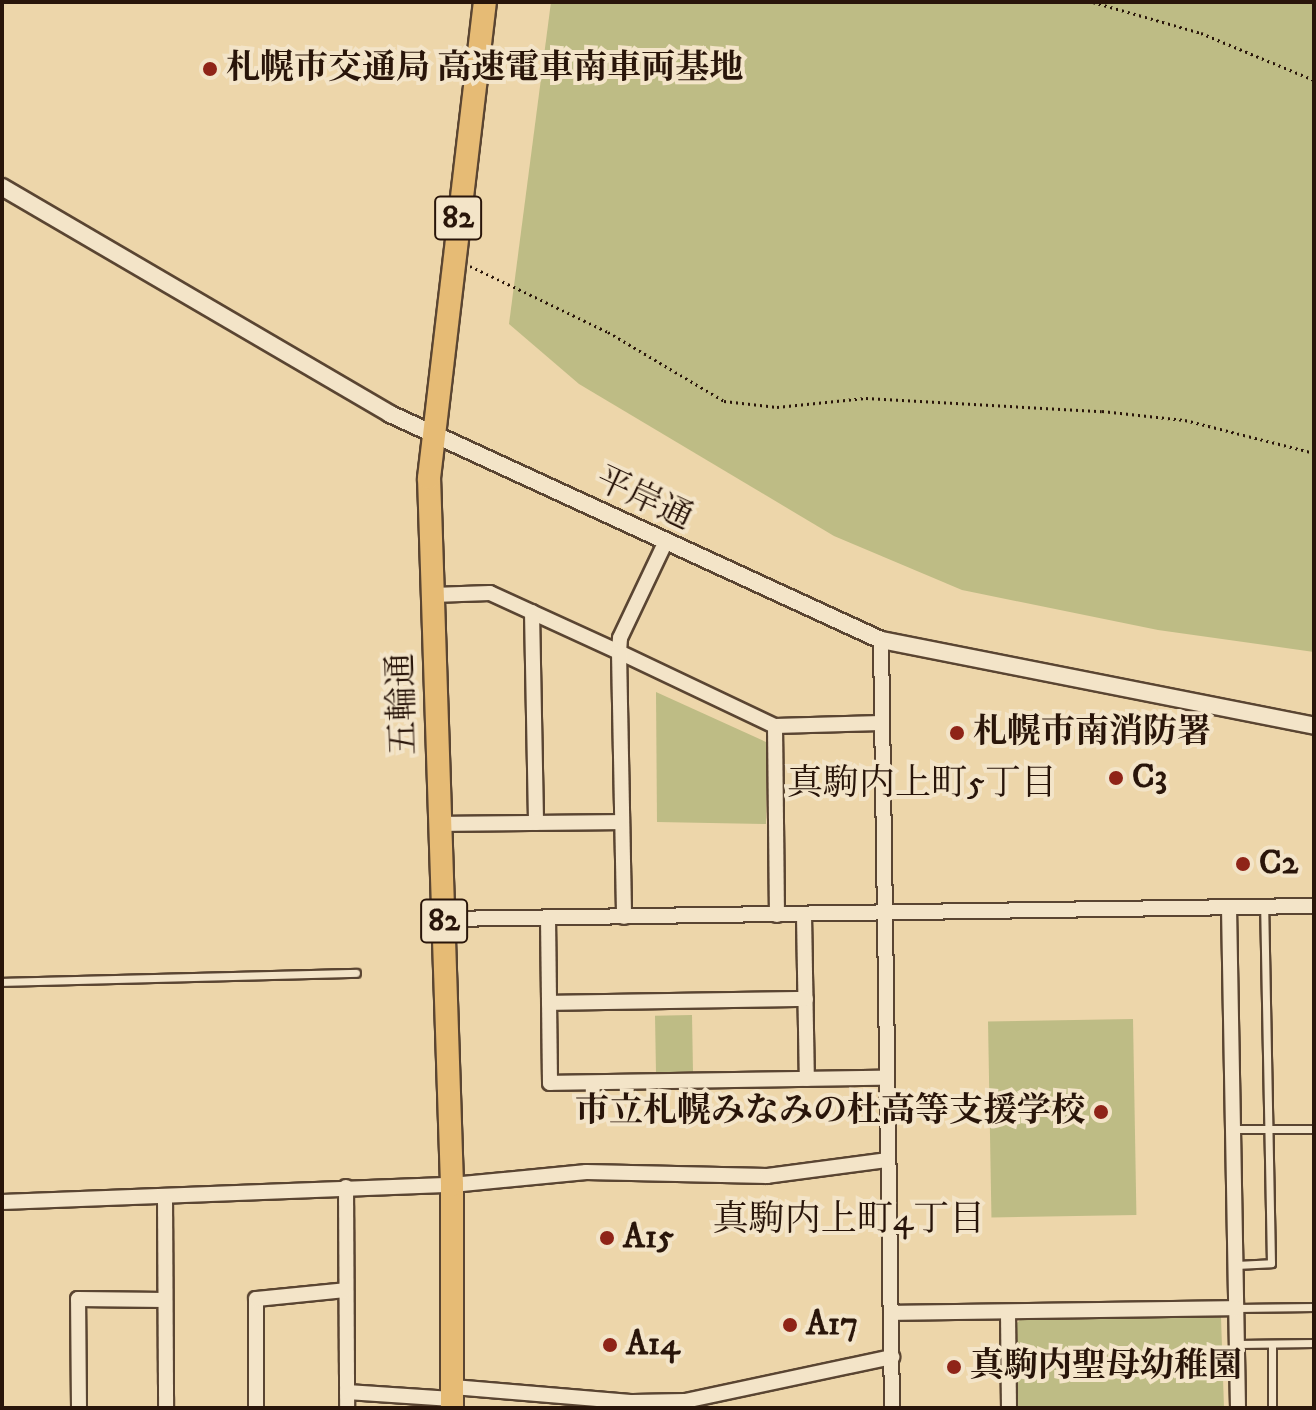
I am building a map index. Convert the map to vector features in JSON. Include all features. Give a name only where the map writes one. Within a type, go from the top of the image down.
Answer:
[{"type":"main road","name":"五輪通","points":[[452,1398],[452,1185],[429,478],[485,2]]},
{"type":"street","name":"平岸通","points":[[2,187],[435,435],[881,640],[1314,726]]},
{"type":"street","points":[[624,917],[620,638],[666,541]]},
{"type":"street","points":[[433,595],[490,593],[775,726],[881,723]]},
{"type":"street","points":[[532,612],[536,823]]},
{"type":"street","points":[[881,640],[892,1408]]},
{"type":"street","points":[[775,726],[777,915]]},
{"type":"street","points":[[440,824],[621,822]]},
{"type":"street","points":[[444,919],[1314,906]]},
{"type":"street","points":[[1229,907],[1238,1408]]},
{"type":"street","points":[[804,915],[807,1079]]},
{"type":"street","points":[[548,918],[550,1083],[887,1078]]},
{"type":"street","points":[[549,1003],[806,999]]},
{"type":"street","points":[[2,1202],[452,1185],[586,1172],[767,1176],[887,1160]]},
{"type":"street","points":[[346,1187],[347,1408]]},
{"type":"street","points":[[165,1198],[166,1408]]},
{"type":"street","points":[[256,1408],[256,1299],[346,1290]]},
{"type":"street","points":[[79,1408],[78,1299],[165,1300]]},
{"type":"street","points":[[891,1313],[1237,1308]]},
{"type":"street","points":[[1008,1312],[1009,1408]]},
{"type":"street","points":[[347,1392],[452,1398],[685,1401],[892,1357]]},
{"type":"lane","points":[[1236,1265],[1271,1263],[1264,906]]},
{"type":"lane","points":[[2,982],[356,973]]},
{"type":"lane","points":[[1233,1129],[1314,1129]]},
{"type":"lane","points":[[1237,1308],[1314,1307]]},
{"type":"lane","points":[[1238,1344],[1314,1343]]},
{"type":"lane","points":[[1272,1344],[1272,1408]]},
{"type":"path","points":[[1093,2],[1201,33],[1314,80]]},
{"type":"path","points":[[465,264],[595,325],[724,401],[777,407],[866,398],[1102,411],[1185,420],[1314,453]]},
{"type":"shaded area","points":[[551,2],[1314,2],[1314,652],[1158,630],[962,590],[834,536],[579,384],[509,324]]},
{"type":"shaded area","points":[[656,692],[766,742],[766,824],[657,822]]},
{"type":"shaded area","points":[[692,1015],[693,1079],[656,1080],[655,1016]]},
{"type":"shaded area","points":[[1133,1019],[1136,1215],[991,1218],[988,1022]]},
{"type":"shaded area","points":[[1221,1317],[1224,1408],[1015,1408],[1014,1326],[1020,1320]]},
{"type":"place","name":"札幌市交通局 高速電車南車両基地","points":[[210,69]]},
{"type":"place","name":"札幌市南消防署","points":[[957,733]]},
{"type":"place","name":"C3","points":[[1116,778]]},
{"type":"place","name":"C2","points":[[1243,864]]},
{"type":"place","name":"市立札幌みなみの杜高等支援学校","points":[[1101,1112]]},
{"type":"place","name":"A15","points":[[607,1238]]},
{"type":"place","name":"A17","points":[[790,1325]]},
{"type":"place","name":"A14","points":[[610,1345]]},
{"type":"place","name":"真駒内聖母幼稚園","points":[[954,1367]]},
{"type":"district","name":"真駒内上町5丁目","points":[[922,784]]},
{"type":"district","name":"真駒内上町4丁目","points":[[849,1220]]}]
